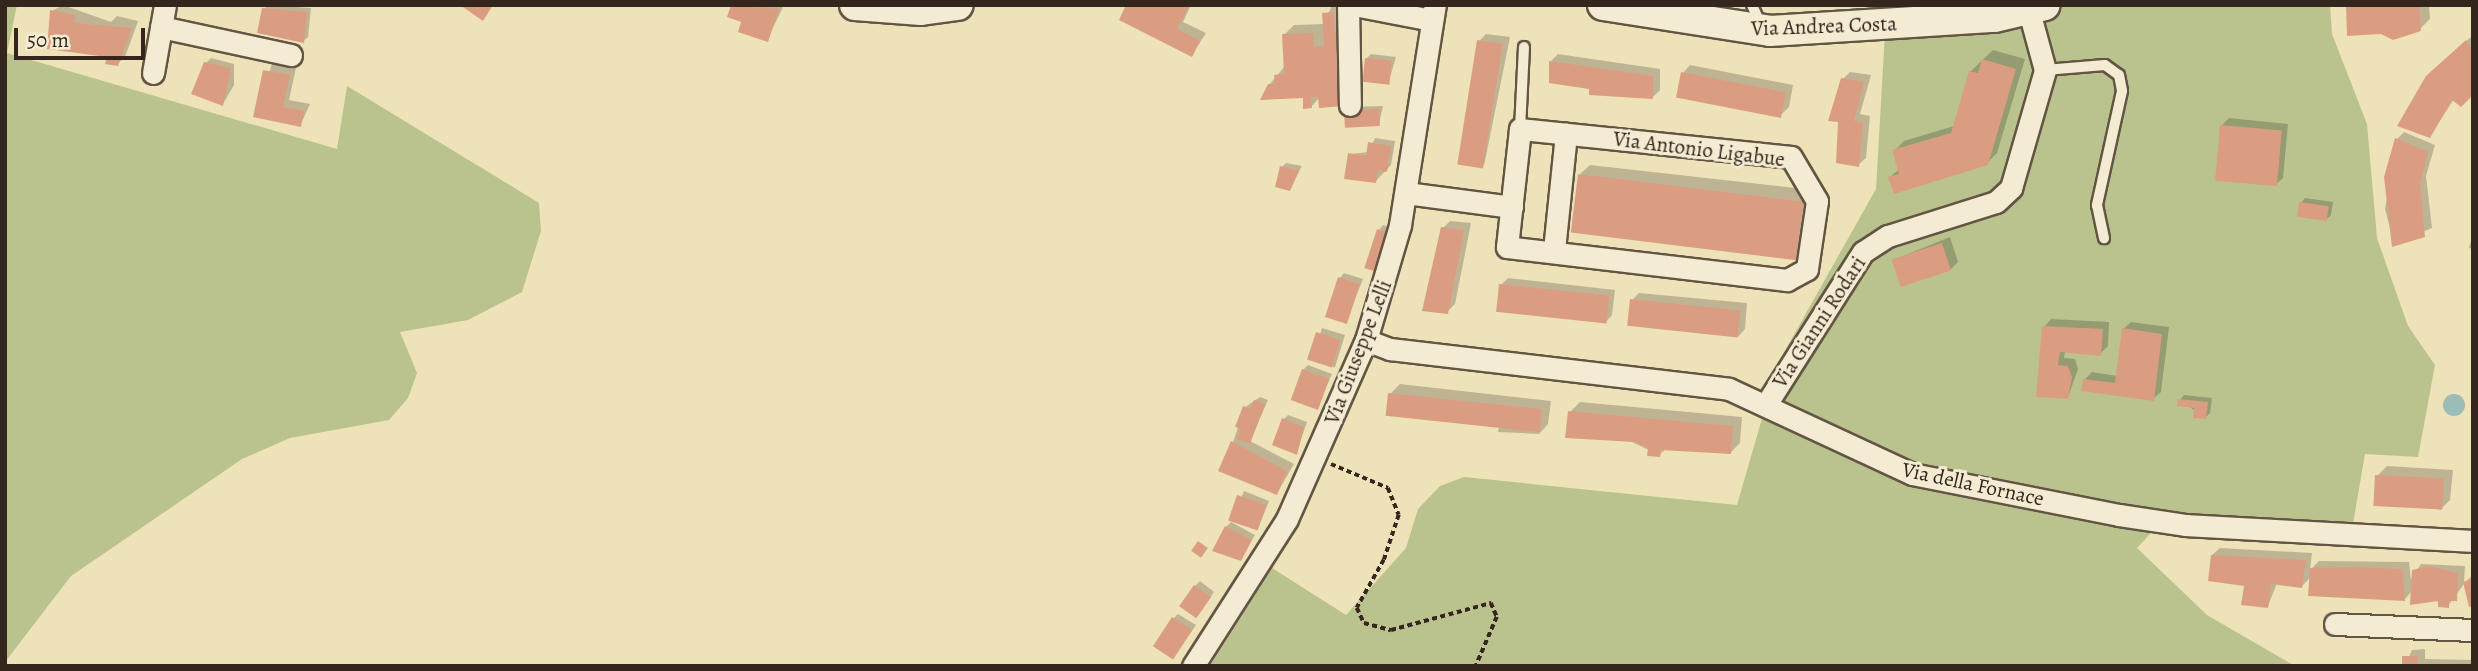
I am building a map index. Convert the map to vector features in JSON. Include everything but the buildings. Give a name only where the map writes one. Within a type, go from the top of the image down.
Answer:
[{"type":"main road","points":[[855,5],[921,10],[958,5]]},
{"type":"main road","name":"Via Andrea Costa","points":[[1603,5],[1758,18],[1945,22],[2037,8]]},
{"type":"street","points":[[153,73],[165,5]]},
{"type":"street","points":[[1348,5],[1350,105]]},
{"type":"street","points":[[1353,5],[1433,13]]},
{"type":"street","points":[[2037,8],[2045,70]]},
{"type":"street","name":"Via Giuseppe Lelli","points":[[1193,666],[1268,551],[1317,456],[1366,340],[1406,193],[1433,13]]},
{"type":"street","points":[[161,27],[291,55]]},
{"type":"street","name":"Via Gianni Rodari","points":[[1767,403],[1863,252],[1888,236],[2006,196],[2016,179],[2045,70]]},
{"type":"street","name":"Via Antonio Ligabue","points":[[1520,129],[1566,134],[1791,157],[1817,201],[1813,251],[1807,269],[1787,280],[1554,250],[1507,247],[1520,129]]},
{"type":"street","points":[[1554,250],[1566,134]]},
{"type":"street","points":[[1406,193],[1512,207]]},
{"type":"street","name":"Via della Fornace","points":[[1366,340],[1390,349],[1729,389],[1767,403],[1912,474],[2119,515],[2186,525],[2473,541]]},
{"type":"street","points":[[2335,624],[2473,630]]},
{"type":"lane","points":[[1520,129],[1524,47]]},
{"type":"lane","points":[[2045,70],[2105,65],[2119,75],[2122,92],[2097,205],[2104,238]]},
{"type":"path","points":[[1317,456],[1388,488],[1399,515],[1384,560],[1357,608],[1364,623],[1391,631],[1491,603],[1497,617],[1476,666]]},
{"type":"green space","points":[[5,5],[17,5],[7,53],[337,149],[347,86],[539,203],[541,231],[522,292],[468,320],[400,332],[417,373],[408,398],[389,420],[290,438],[242,459],[71,576],[5,662]]},
{"type":"green space","points":[[2039,5],[2330,5],[2332,34],[2367,124],[2377,238],[2408,326],[2435,365],[2418,457],[2365,454],[2351,535],[2162,521],[2137,548],[2207,615],[2295,666],[1210,666],[1272,568],[1346,615],[1406,548],[1418,509],[1440,486],[1464,477],[1737,505],[1778,363],[1876,189],[1885,32]]},
{"type":"water","points":[[2454,394],[2462,397],[2465,405],[2462,413],[2454,416],[2446,413],[2443,405],[2446,397]]}]
